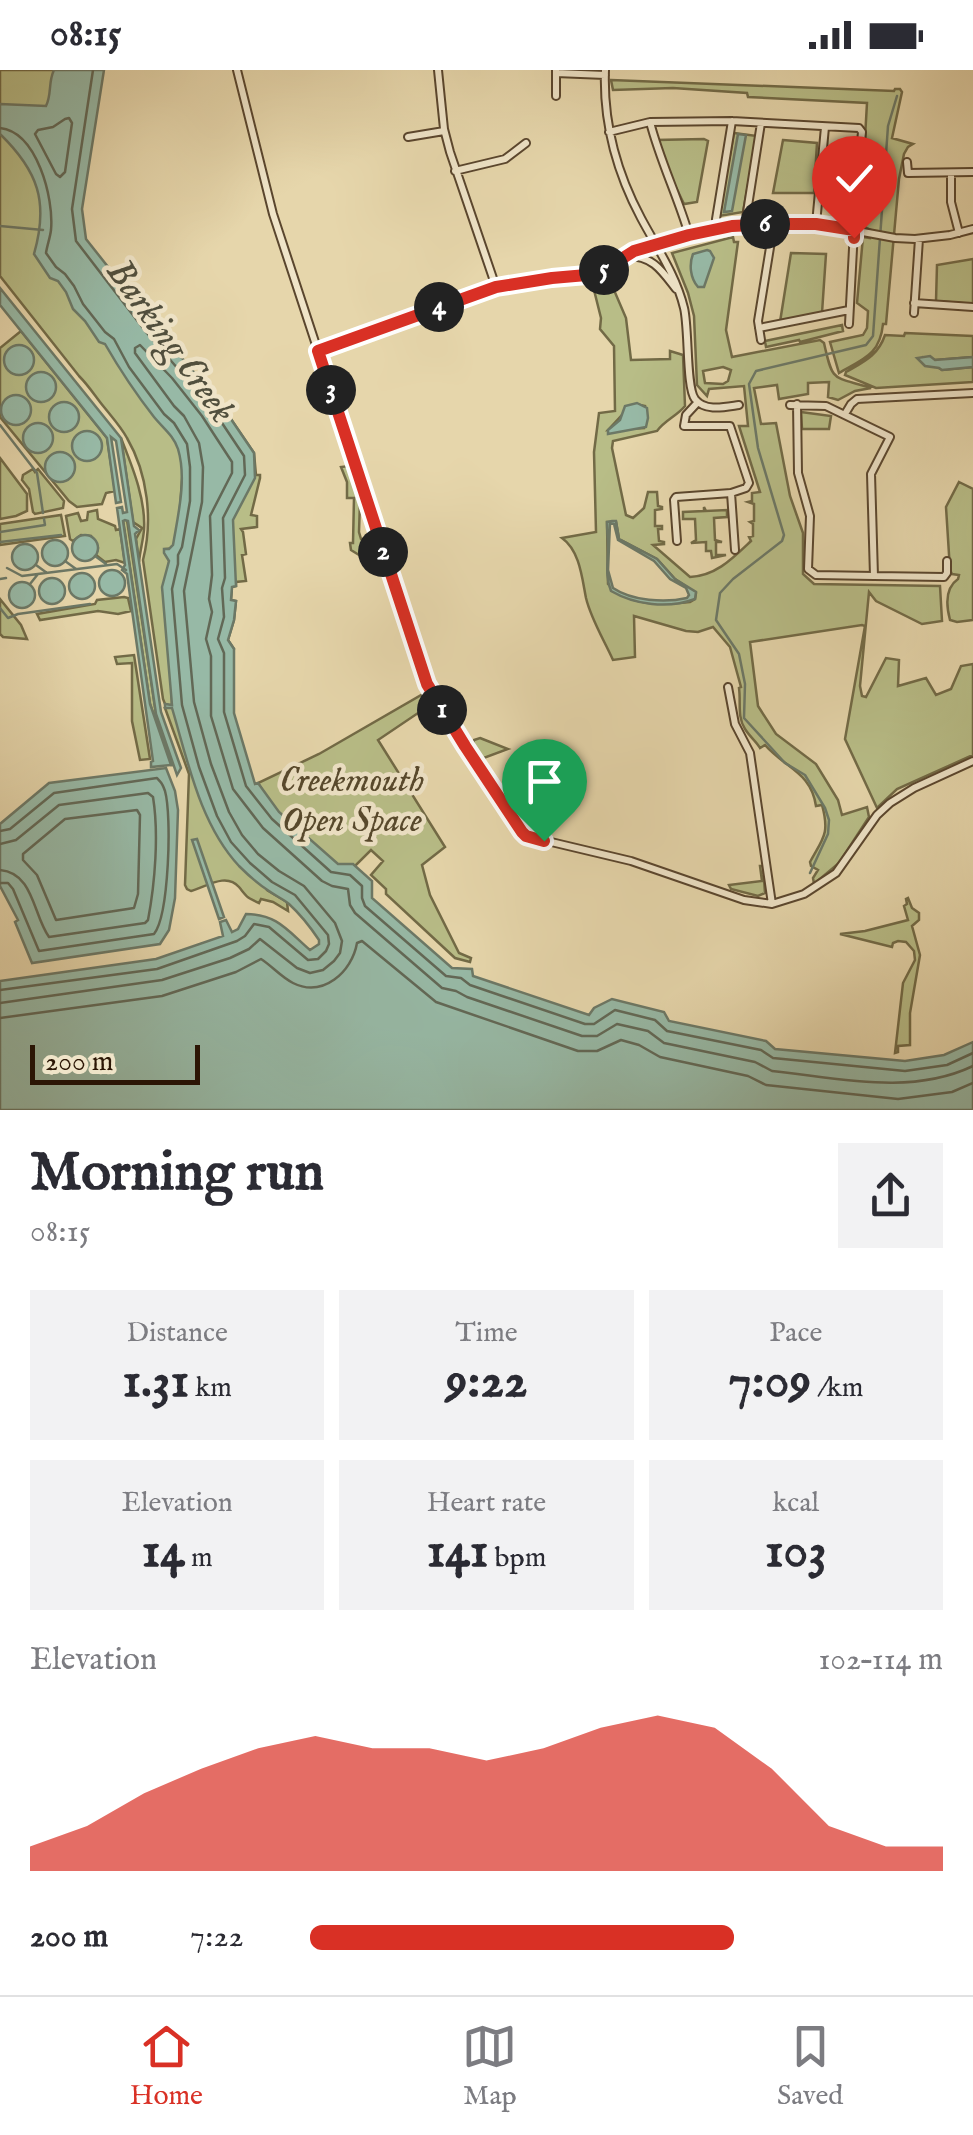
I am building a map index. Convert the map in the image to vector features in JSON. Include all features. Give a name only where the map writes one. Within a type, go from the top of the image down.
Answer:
[{"type":"street","points":[[236,70],[273,214],[427,684],[526,836],[631,861],[744,900],[772,904],[804,894],[836,872],[890,803],[973,761]]},
{"type":"street","points":[[438,70],[444,131],[496,287]]},
{"type":"street","points":[[556,96],[556,72],[605,73],[609,132],[624,186],[666,260],[680,294],[688,334],[690,390],[698,402],[708,407],[739,405]]},
{"type":"street","points":[[609,132],[650,122],[732,120],[859,128],[862,132],[848,324]]},
{"type":"street","points":[[717,229],[732,120]]},
{"type":"street","points":[[650,122],[689,235]]},
{"type":"street","points":[[746,225],[762,122]]},
{"type":"street","points":[[816,224],[825,126]]},
{"type":"street","points":[[408,136],[444,131]]},
{"type":"street","points":[[455,171],[505,158],[526,144]]},
{"type":"street","points":[[907,162],[908,172],[973,172]]},
{"type":"street","points":[[951,173],[959,233]]},
{"type":"street","points":[[761,340],[758,321],[774,224]]},
{"type":"street","points":[[318,351],[496,287],[595,274],[634,251],[717,229],[816,224],[919,239],[973,229]]},
{"type":"street","points":[[914,314],[919,239]]},
{"type":"street","points":[[624,257],[654,262],[680,294]]},
{"type":"street","points":[[914,303],[973,307]]},
{"type":"street","points":[[759,328],[849,310]]},
{"type":"street","points":[[845,414],[857,399],[973,393]]},
{"type":"street","points":[[677,541],[676,496],[730,493],[746,488],[749,483],[730,426],[684,426],[686,415],[698,402]]},
{"type":"street","points":[[874,576],[871,474],[890,437],[822,405],[794,404],[798,473],[810,516],[808,569],[816,576],[944,577],[948,573],[947,562]]},
{"type":"street","points":[[730,493],[737,544]]},
{"type":"street","points":[[728,687],[735,724],[750,753],[772,904]]},
{"type":"green space","points":[[0,70],[65,70],[59,101],[30,129],[185,439],[177,548],[165,549],[169,560],[172,706],[163,699],[143,560],[148,530],[147,498],[134,452],[116,422],[0,276]]},
{"type":"green space","points":[[611,80],[900,89],[892,138],[913,144],[904,154],[899,179],[886,324],[869,355],[839,373],[830,342],[863,335],[867,328],[868,311],[857,303],[863,237],[870,238],[871,230],[860,225],[867,103],[748,97],[747,93],[673,88],[613,90]]},
{"type":"green space","points":[[734,133],[757,136],[743,212],[719,216]]},
{"type":"green space","points":[[656,140],[708,141],[697,202],[684,204]]},
{"type":"green space","points":[[783,140],[817,143],[814,193],[773,193]]},
{"type":"green space","points":[[733,237],[738,242],[726,330],[732,357],[820,340],[837,376],[871,388],[838,400],[828,397],[829,382],[808,383],[808,394],[779,399],[777,385],[754,388],[761,424],[776,423],[790,496],[803,533],[803,574],[814,584],[940,586],[942,621],[922,624],[876,601],[869,592],[862,696],[866,697],[886,658],[899,660],[898,686],[926,678],[936,695],[951,689],[961,666],[973,664],[973,755],[897,789],[877,808],[845,739],[865,626],[750,642],[758,706],[776,734],[816,764],[838,800],[842,815],[867,807],[869,817],[839,863],[814,884],[818,870],[810,862],[825,829],[822,805],[816,806],[803,778],[765,745],[760,748],[745,729],[740,714],[741,687],[730,647],[713,627],[686,631],[634,616],[635,657],[613,660],[588,606],[576,557],[562,538],[596,532],[594,452],[599,413],[615,411],[614,346],[600,329],[592,282],[608,276],[626,318],[631,360],[670,359],[670,351],[683,355],[685,406],[657,431],[613,441],[626,515],[633,518],[644,508],[648,492],[657,492],[662,509],[655,510],[655,526],[662,526],[658,529],[659,541],[664,544],[653,545],[690,577],[724,565],[753,536],[750,522],[754,521],[754,504],[748,502],[752,501],[752,493],[760,492],[739,426],[748,426],[744,386],[709,389],[707,396],[697,385],[694,316],[672,253]],"holes":[[[723,367],[731,370],[728,381],[705,383],[703,371]],[[645,406],[644,428],[608,430],[622,415]],[[607,522],[616,522],[619,539],[657,559],[675,579],[696,593],[690,602],[646,603],[626,597],[608,584]]]},
{"type":"green space","points":[[791,253],[826,254],[822,313],[780,322]]},
{"type":"green space","points":[[973,259],[973,304],[936,301],[937,265]]},
{"type":"green space","points":[[842,325],[843,331],[766,347],[765,341]]},
{"type":"green space","points":[[21,331],[107,438],[115,491],[106,493],[102,504],[77,507],[69,501],[0,417],[0,348]]},
{"type":"green space","points":[[885,335],[973,336],[973,357],[922,357],[942,370],[973,367],[973,382],[876,388],[845,375],[874,353]]},
{"type":"green space","points":[[220,403],[254,453],[256,475],[260,475],[251,515],[257,516],[257,527],[241,529],[246,581],[236,582],[232,587],[231,600],[236,601],[228,640],[234,649],[228,665]]},
{"type":"green space","points":[[801,412],[831,416],[829,429],[802,429]]},
{"type":"green space","points":[[121,438],[143,506],[144,530],[139,562],[136,539],[142,528],[133,522]]},
{"type":"green space","points":[[0,458],[27,494],[27,511],[0,519]]},
{"type":"green space","points":[[349,466],[360,502],[359,532],[367,546],[359,555],[351,550],[354,498],[347,498],[347,482],[341,467]]},
{"type":"green space","points":[[38,469],[64,501],[63,508],[33,512],[29,489],[22,480]]},
{"type":"green space","points":[[959,482],[973,489],[973,620],[957,622],[950,620],[948,609],[949,592],[959,575],[950,570],[946,507]]},
{"type":"green space","points":[[704,507],[706,511],[727,510],[727,517],[714,518],[715,540],[722,542],[716,542],[716,555],[726,555],[712,558],[711,551],[706,551],[706,542],[691,543],[696,540],[695,519],[683,519],[683,512],[704,511]]},
{"type":"green space","points":[[97,510],[98,519],[120,529],[125,563],[105,562],[96,555],[98,548],[91,536],[70,539],[66,516],[78,513],[81,521],[87,520],[88,512]]},
{"type":"green space","points":[[61,515],[65,536],[0,545],[0,524]]},
{"type":"green space","points":[[123,520],[127,520],[156,714],[173,765],[150,704]]},
{"type":"green space","points":[[128,598],[131,611],[98,611],[40,620],[37,614],[95,604],[97,600]]},
{"type":"green space","points":[[0,599],[21,625],[27,639],[0,634]]},
{"type":"green space","points":[[134,655],[150,759],[140,760],[132,721],[132,663],[117,664],[115,657]]},
{"type":"green space","name":"Creekmouth Open Space","points":[[423,694],[430,705],[378,740],[445,847],[422,865],[430,895],[459,953],[471,958],[470,962],[455,958],[386,894],[386,889],[371,875],[383,861],[371,850],[355,866],[331,864],[298,850],[258,783],[319,754]]},
{"type":"green space","points":[[177,707],[267,890],[287,902],[288,911],[273,902],[252,900],[228,881],[187,889],[189,774],[165,708]]},
{"type":"green space","points":[[480,738],[508,749],[481,759],[472,747],[474,740]]},
{"type":"green space","points":[[760,866],[765,893],[758,896],[731,889],[729,885],[762,881]]},
{"type":"green space","points":[[908,898],[919,913],[919,920],[912,926],[920,955],[910,1013],[910,1045],[898,1046],[895,1053],[903,983],[915,960],[914,951],[906,942],[898,941],[892,947],[840,934],[908,920],[904,906]]},
{"type":"water","points":[[54,70],[104,70],[82,209],[86,239],[220,403],[254,453],[255,478],[233,520],[236,586],[232,587],[231,600],[236,601],[228,640],[234,649],[234,713],[255,784],[279,812],[338,864],[353,864],[372,881],[372,898],[452,968],[472,969],[473,976],[589,1015],[612,999],[664,1012],[669,1021],[766,1041],[775,1049],[905,1061],[944,1055],[973,1042],[973,1110],[0,1110],[0,981],[156,959],[223,936],[220,922],[226,920],[232,932],[238,929],[246,914],[274,920],[310,950],[319,944],[316,935],[287,902],[239,866],[214,831],[197,792],[172,708],[165,708],[165,704],[172,705],[162,587],[169,561],[164,549],[173,545],[181,497],[178,449],[105,344],[99,342],[73,309],[58,281],[50,278],[34,254],[40,219],[37,188],[23,161],[0,134],[0,104],[46,106]]},
{"type":"water","points":[[738,134],[746,135],[732,211],[724,212]]},
{"type":"water","points":[[707,250],[714,258],[704,287],[698,287],[692,275],[692,258],[693,254]]},
{"type":"water","points":[[0,288],[121,438],[134,526],[139,530],[135,534],[161,712],[181,768],[177,775],[156,714],[125,520],[150,704],[171,765],[151,767],[127,574],[122,570],[125,565],[117,508],[127,512],[116,441],[111,437],[121,502],[116,503],[107,438],[0,305]]},
{"type":"water","points":[[19,345],[30,349],[34,360],[30,371],[19,375],[8,371],[4,360],[8,349]]},
{"type":"water","points":[[930,356],[935,360],[973,357],[973,367],[942,370],[925,366],[917,358]]},
{"type":"water","points":[[41,372],[52,376],[56,387],[52,398],[41,402],[30,398],[26,387],[30,376]]},
{"type":"water","points":[[16,395],[27,399],[31,410],[27,421],[16,425],[5,421],[1,410],[5,399]]},
{"type":"water","points":[[64,402],[75,406],[79,417],[75,428],[64,432],[53,428],[49,417],[53,406]]},
{"type":"water","points":[[637,403],[647,408],[646,427],[608,434],[625,406]]},
{"type":"water","points":[[38,423],[49,427],[53,438],[49,449],[38,453],[27,449],[23,438],[27,427]]},
{"type":"water","points":[[87,431],[98,435],[102,446],[98,457],[87,461],[76,457],[72,446],[76,435]]},
{"type":"water","points":[[60,452],[71,456],[75,467],[71,478],[60,482],[49,478],[45,467],[49,456]]},
{"type":"water","points":[[616,521],[619,539],[657,559],[675,579],[696,592],[695,599],[652,604],[611,591],[607,575],[607,522]],"holes":[[[610,523],[614,524],[618,540],[654,561],[670,579],[686,588],[687,598],[649,600],[613,588],[608,570]]]},
{"type":"water","points":[[85,535],[94,539],[98,548],[94,557],[85,561],[76,557],[72,548],[76,539]]},
{"type":"water","points":[[55,540],[64,544],[68,553],[64,562],[55,566],[46,562],[42,553],[46,544]]},
{"type":"water","points":[[25,544],[34,548],[38,557],[34,566],[25,570],[16,566],[12,557],[16,548]]},
{"type":"water","points":[[112,570],[121,574],[125,583],[121,592],[112,596],[103,592],[99,583],[103,574]]},
{"type":"water","points":[[82,573],[91,577],[95,586],[91,595],[82,599],[73,595],[69,586],[73,577]]},
{"type":"water","points":[[52,578],[61,582],[65,591],[61,600],[52,604],[43,600],[39,591],[43,582]]},
{"type":"water","points":[[22,582],[31,586],[35,595],[31,604],[22,608],[13,604],[9,595],[13,586]]},
{"type":"water","points":[[166,768],[178,810],[175,898],[169,930],[160,944],[32,963],[15,922],[18,920],[0,886],[0,824],[49,783]]},
{"type":"water","points":[[197,839],[224,917],[219,919],[192,840]]},
{"type":"waterway","points":[[810,873],[828,834],[825,808],[805,775],[785,763],[744,718],[745,684],[739,654],[716,620],[720,593],[782,541],[784,535],[758,448],[749,384],[756,371],[866,345],[873,336],[888,126],[897,96]]},
{"type":"waterway","points":[[0,226],[43,230]]},
{"type":"waterway","points":[[0,425],[37,473],[43,513]]},
{"type":"waterway","points":[[0,532],[45,525],[44,519]]},
{"type":"waterway","points":[[0,542],[61,535]]},
{"type":"waterway","points":[[95,556],[106,564]]},
{"type":"waterway","points":[[65,561],[76,569]]},
{"type":"waterway","points":[[7,568],[22,576],[117,564],[126,570]]},
{"type":"waterway","points":[[36,565],[47,573]]},
{"type":"waterway","points":[[30,584],[38,574]]},
{"type":"waterway","points":[[0,579],[6,578]]},
{"type":"waterway","points":[[0,608],[8,618],[90,604]]},
{"type":"route","points":[[544,841],[522,832],[427,684],[318,351],[496,287],[598,274],[634,251],[717,229],[816,224],[854,230],[854,238]]},
{"type":"water label","name":"Barking Creek","points":[[172,340]]}]
